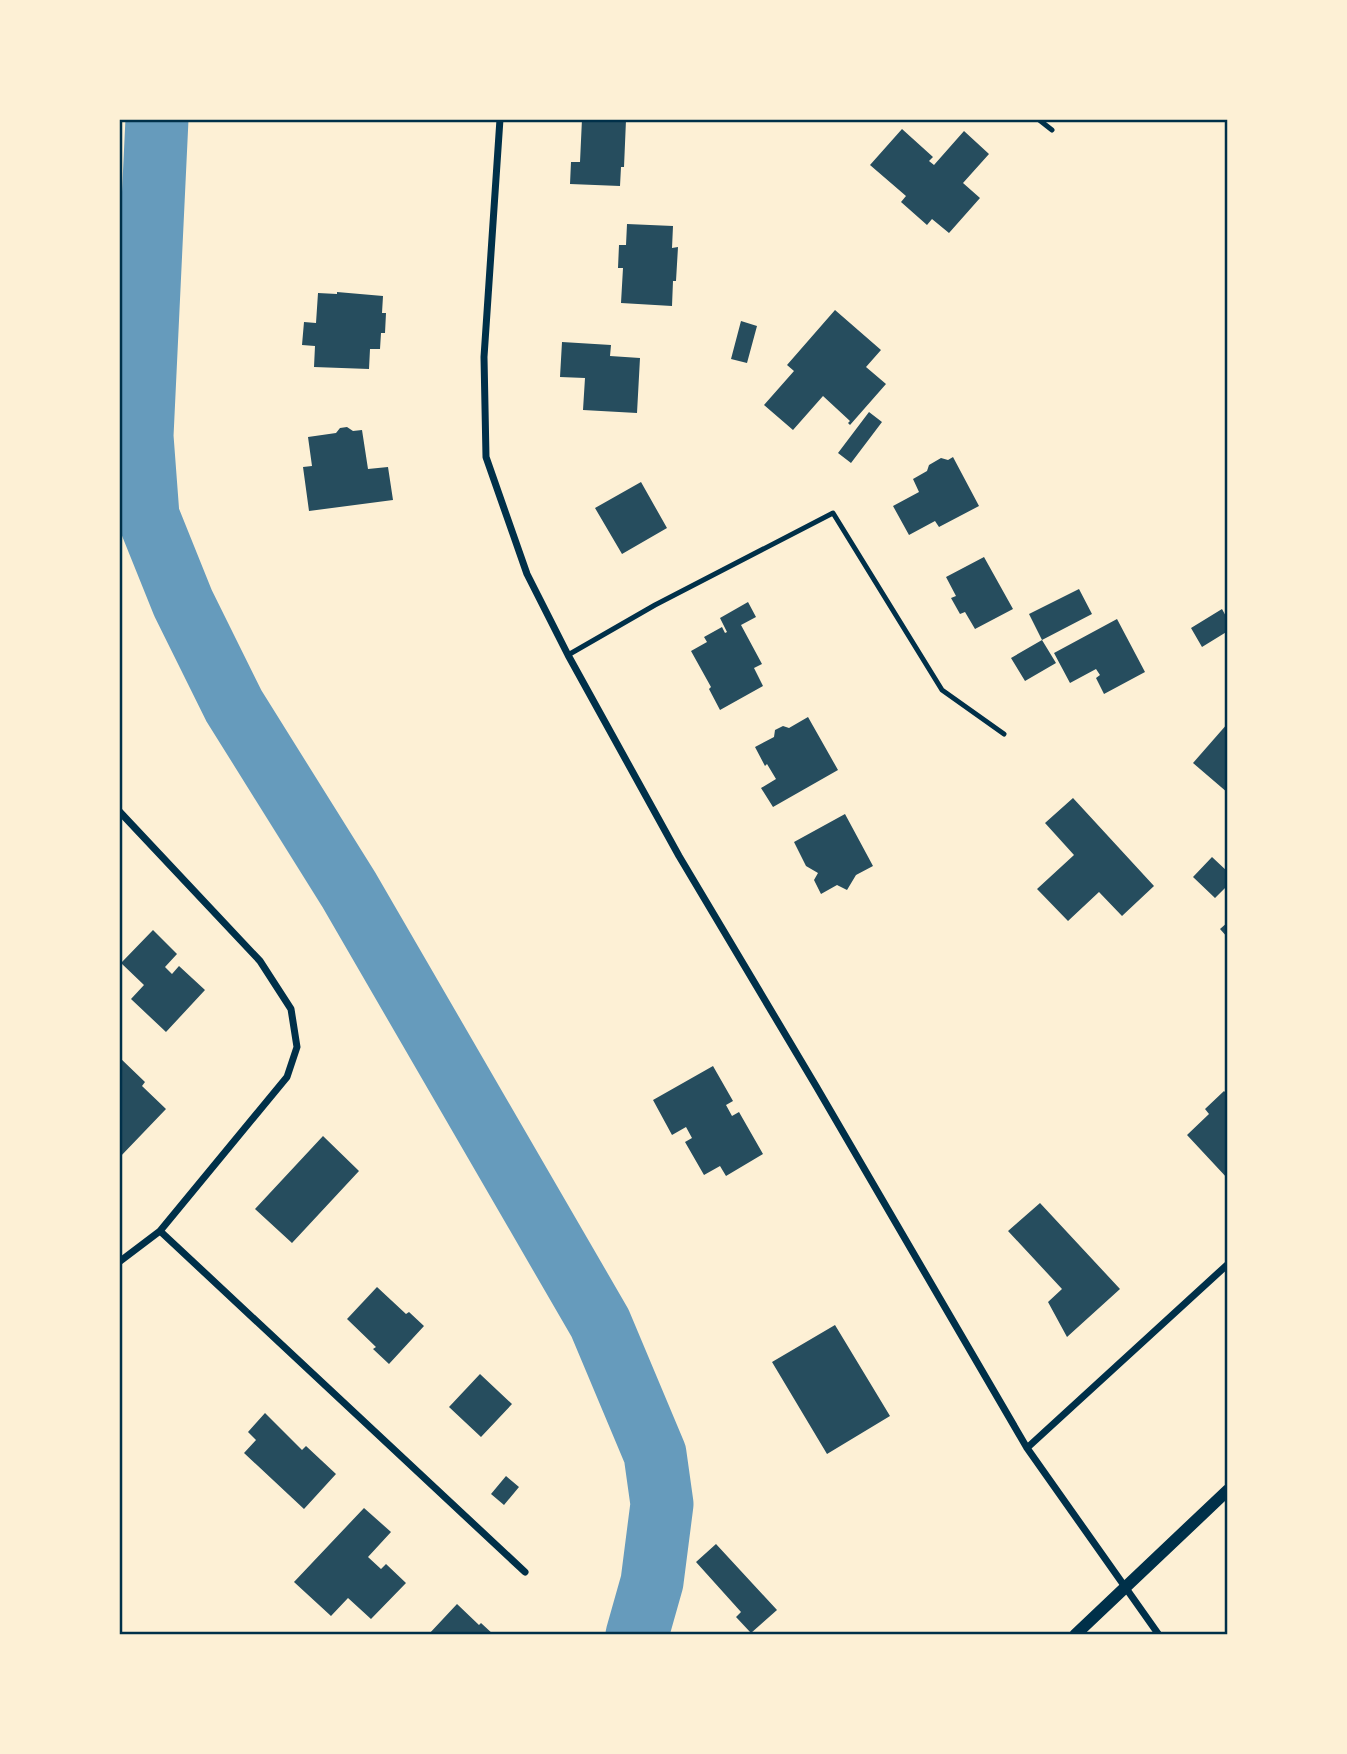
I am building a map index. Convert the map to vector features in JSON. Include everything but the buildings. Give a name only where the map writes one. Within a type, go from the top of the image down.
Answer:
[{"type":"street","points":[[500,119],[484,357],[486,457],[527,573],[568,655],[679,856],[1027,1448],[1160,1635]]},
{"type":"street","points":[[119,811],[260,961],[291,1009],[297,1047],[287,1077],[160,1231],[119,1262]]},
{"type":"street","points":[[160,1231],[525,1572]]},
{"type":"street","points":[[1027,1448],[1228,1264]]},
{"type":"street","points":[[1075,1635],[1228,1490]]},
{"type":"lane","points":[[1038,119],[1052,130]]},
{"type":"lane","points":[[568,655],[833,513],[942,690],[1004,734]]},
{"type":"waterway","points":[[157,119],[142,436],[148,516],[183,603],[234,706],[349,890],[600,1323],[655,1454],[662,1504],[652,1582],[637,1635]]}]
